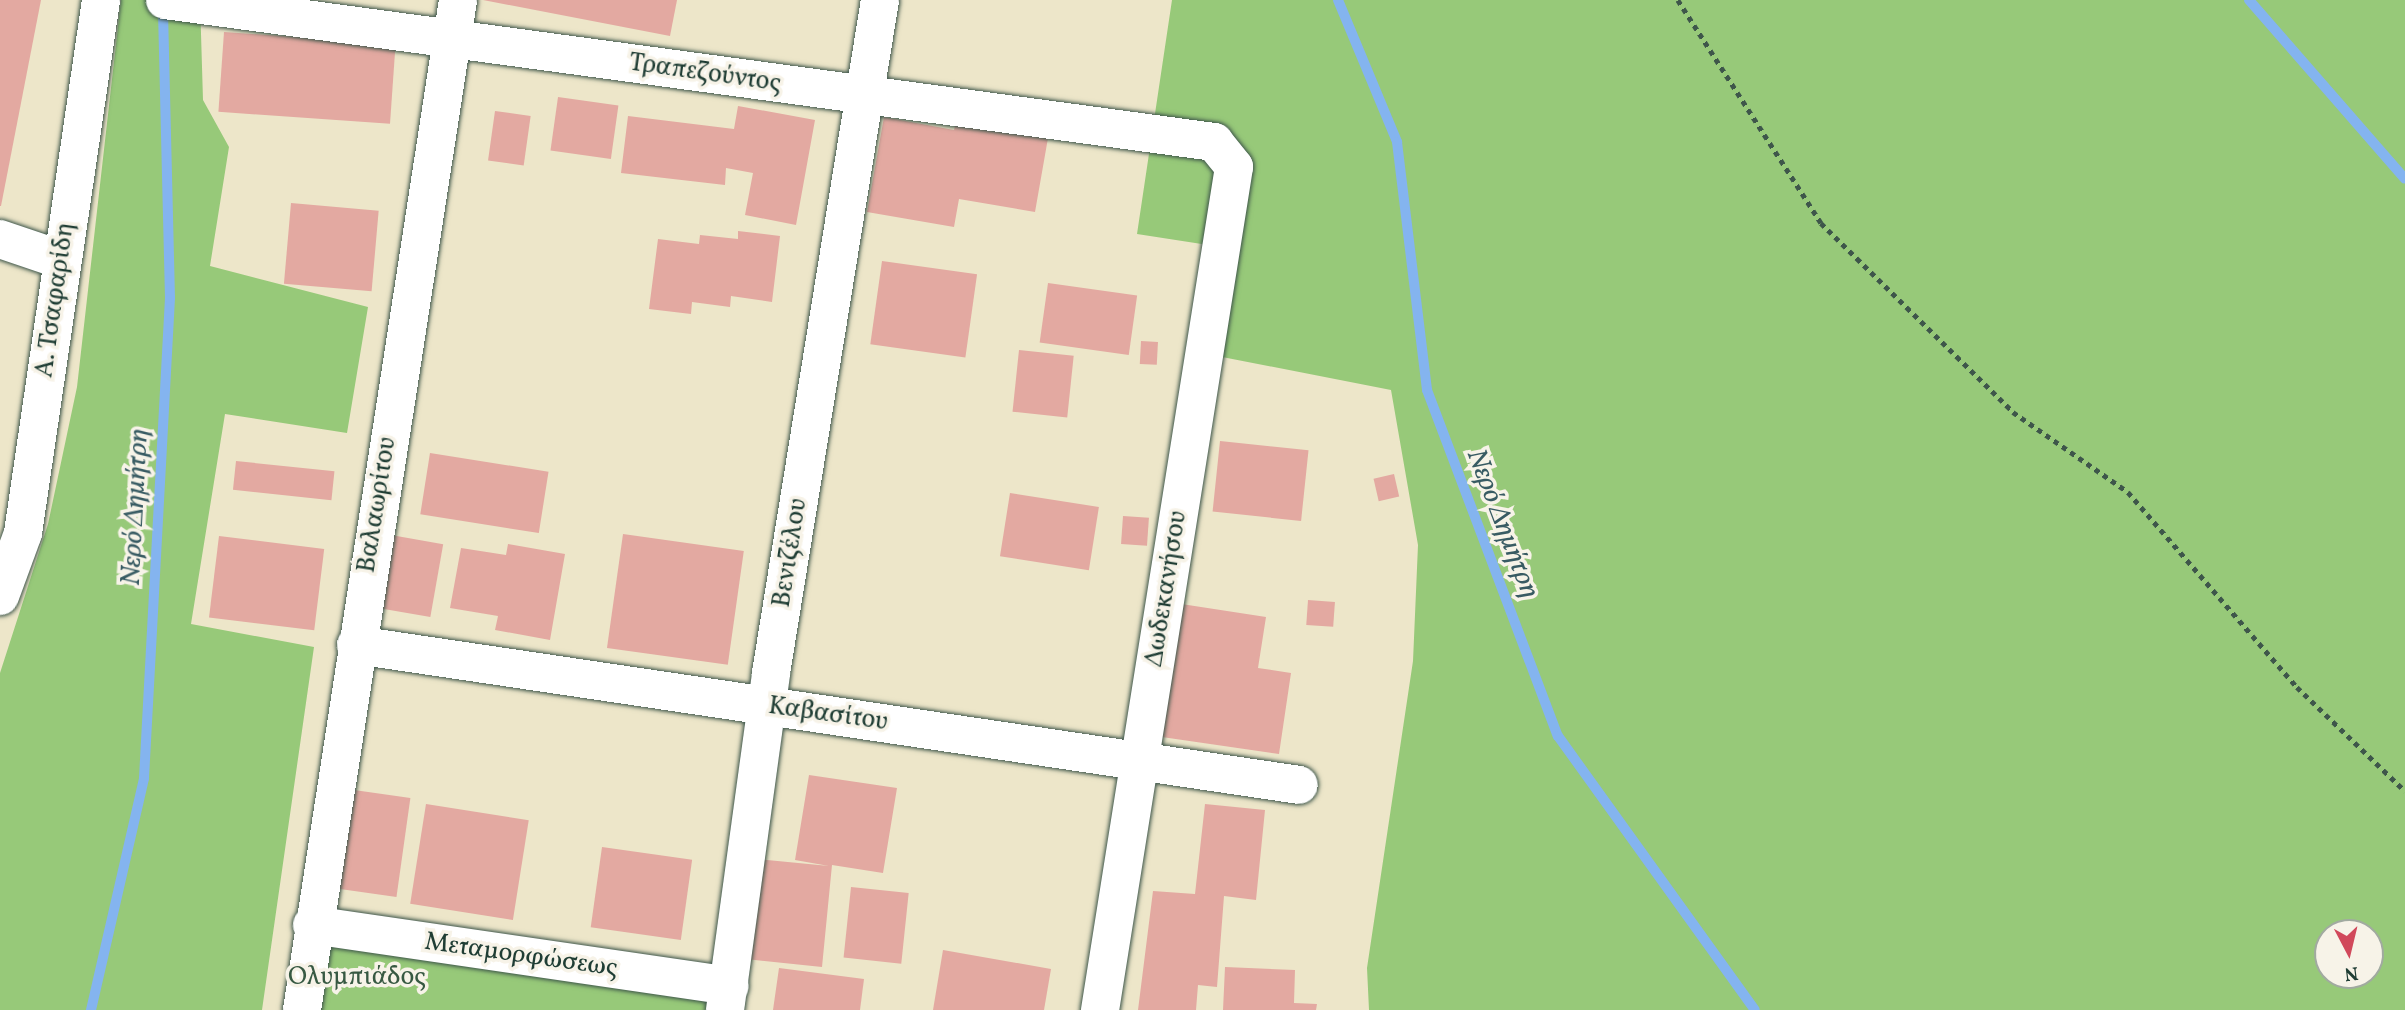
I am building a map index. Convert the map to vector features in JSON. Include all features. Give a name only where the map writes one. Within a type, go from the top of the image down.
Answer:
[{"type":"street","name":"Α. Τσαφαρίδη","points":[[0,596],[61,260],[101,0]]},
{"type":"street","name":"Βαλαωρίτου","points":[[302,1010],[312,925],[458,0]]},
{"type":"street","name":"Βενιζέλου","points":[[728,998],[767,706],[880,0]]},
{"type":"street","name":"Τραπεζούντος","points":[[176,2],[1214,142],[1234,167]]},
{"type":"street","name":"Δωδεκανήσου","points":[[1100,1010],[1234,167]]},
{"type":"street","points":[[0,239],[61,260]]},
{"type":"street","name":"Καβασίτου","points":[[356,645],[1299,785]]},
{"type":"street","name":"Μεταμορφώσεως","points":[[312,925],[728,998]]},
{"type":"path","points":[[1678,0],[1821,223],[2013,412],[2128,492],[2297,687],[2405,791]]},
{"type":"green space","points":[[121,0],[200,0],[203,100],[229,147],[210,266],[368,307],[347,433],[225,414],[191,624],[314,647],[262,1010],[0,1010],[0,673],[48,524],[77,387]]},
{"type":"green space","points":[[1172,0],[2405,0],[2405,1010],[1369,1010],[1367,968],[1413,661],[1418,545],[1391,390],[1217,356],[1234,249],[1137,234]]},
{"type":"green space","name":"Ολυμπιάδος","points":[[328,942],[712,993],[708,1010],[321,1010]]},
{"type":"building","points":[[0,0],[41,0],[1,206],[0,206]]},
{"type":"building","points":[[483,0],[677,0],[670,36]]},
{"type":"building","points":[[224,32],[396,44],[390,124],[218,112]]},
{"type":"building","points":[[558,97],[618,105],[611,159],[550,150]]},
{"type":"building","points":[[738,106],[815,120],[796,225],[745,215],[753,173],[726,168],[725,185],[621,173],[628,116],[734,129]]},
{"type":"building","points":[[495,111],[531,116],[524,166],[488,161]]},
{"type":"building","points":[[884,117],[954,130],[956,121],[1048,138],[1035,212],[959,199],[954,227],[867,212]]},
{"type":"building","points":[[291,203],[379,211],[372,291],[284,284]]},
{"type":"building","points":[[738,231],[780,236],[772,302],[731,296],[730,307],[692,302],[691,314],[649,309],[658,239],[699,244],[700,235],[738,239]]},
{"type":"building","points":[[882,261],[977,274],[965,358],[870,344]]},
{"type":"building","points":[[1048,283],[1137,296],[1129,355],[1040,342]]},
{"type":"building","points":[[1141,341],[1158,342],[1157,365],[1140,364]]},
{"type":"building","points":[[1019,350],[1074,356],[1067,417],[1013,412]]},
{"type":"building","points":[[1220,441],[1309,450],[1301,521],[1213,512]]},
{"type":"building","points":[[430,453],[549,472],[539,533],[420,514]]},
{"type":"building","points":[[236,461],[334,471],[331,500],[233,490]]},
{"type":"building","points":[[1394,474],[1399,496],[1379,501],[1374,479]]},
{"type":"building","points":[[1010,493],[1099,507],[1089,570],[1000,556]]},
{"type":"building","points":[[1123,516],[1149,518],[1147,546],[1121,544]]},
{"type":"building","points":[[623,534],[744,551],[728,665],[607,648]]},
{"type":"building","points":[[391,535],[443,544],[430,617],[378,608]]},
{"type":"building","points":[[219,536],[324,549],[314,630],[209,617]]},
{"type":"building","points":[[508,544],[565,554],[550,640],[495,630],[498,616],[450,608],[461,548],[506,555]]},
{"type":"building","points":[[1308,600],[1335,602],[1333,627],[1306,625]]},
{"type":"building","points":[[1175,603],[1266,617],[1258,668],[1291,673],[1279,754],[1155,736]]},
{"type":"building","points":[[809,775],[897,788],[883,873],[832,865],[822,967],[746,959],[756,859],[829,866],[795,860]]},
{"type":"building","points":[[347,789],[410,798],[396,897],[333,888]]},
{"type":"building","points":[[426,804],[529,820],[513,920],[410,904]]},
{"type":"building","points":[[1205,804],[1265,810],[1256,900],[1224,896],[1217,987],[1198,985],[1196,1010],[1138,1010],[1153,891],[1195,894]]},
{"type":"building","points":[[602,847],[692,860],[681,940],[591,927]]},
{"type":"building","points":[[851,887],[909,893],[901,964],[844,958]]},
{"type":"building","points":[[943,950],[1051,969],[1044,1010],[933,1010]]},
{"type":"building","points":[[1225,967],[1295,970],[1294,1003],[1317,1004],[1316,1010],[1223,1010]]},
{"type":"building","points":[[779,968],[864,979],[860,1010],[773,1010]]},
{"type":"waterway","name":"Νερό Δημήτρη","points":[[1338,0],[1397,142],[1427,390],[1558,736],[1755,1010]]},
{"type":"waterway","name":"Νερό Δημήτρη","points":[[2249,0],[2405,179]]},
{"type":"waterway","name":"Νερό Δημήτρη","points":[[91,1010],[144,778],[170,298],[163,5]]}]
